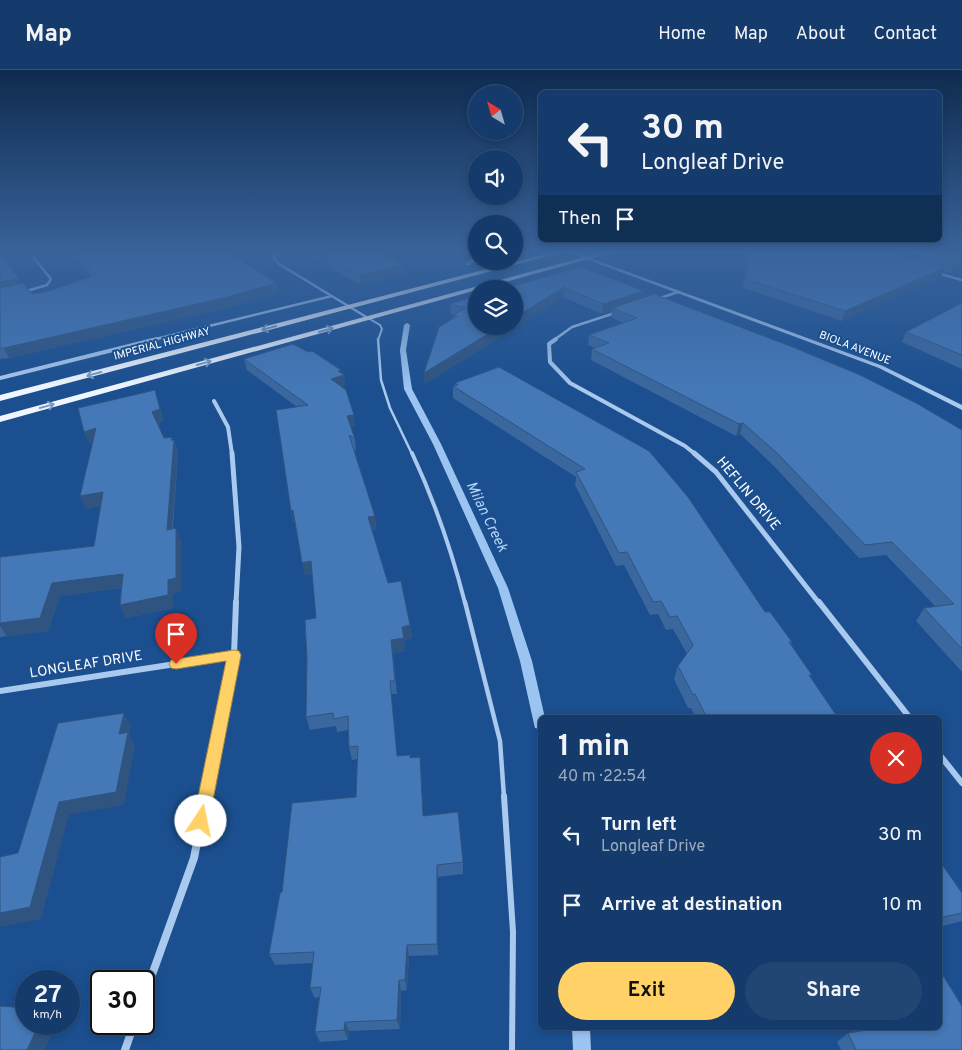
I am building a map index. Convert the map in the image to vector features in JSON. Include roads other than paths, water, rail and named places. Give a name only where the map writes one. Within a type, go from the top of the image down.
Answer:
[{"type":"main road","name":"IMPERIAL HIGHWAY","points":[[0,398],[386,298]]},
{"type":"main road","points":[[0,419],[444,298]]},
{"type":"street","name":"IMPERIAL HIGHWAY","points":[[0,378],[325,298]]},
{"type":"street","points":[[335,298],[368,318]]},
{"type":"street","points":[[655,300],[662,298]]},
{"type":"street","name":"BIOLA AVENUE","points":[[694,298],[881,367],[962,408]]},
{"type":"street","name":"HEFLIN DRIVE","points":[[627,309],[572,327],[549,344],[550,362],[570,383],[685,446],[716,472],[908,715]]},
{"type":"street","points":[[154,970],[194,858],[234,655],[240,547],[234,469],[228,427],[214,400]]},
{"type":"street","name":"LONGLEAF DRIVE","points":[[0,691],[234,655]]},
{"type":"street","points":[[942,758],[962,783]]},
{"type":"street","points":[[125,1050],[130,1035]]},
{"type":"lane","points":[[368,318],[380,325],[382,329],[377,342],[381,380],[390,408],[424,479],[459,580],[500,741],[513,932],[512,1050]]},
{"type":"waterway","name":"Milan Creek","points":[[407,325],[403,350],[408,389],[437,444],[503,588],[526,661],[538,715]]},
{"type":"waterway","name":"Milan Creek","points":[[581,1030],[582,1050]]}]
